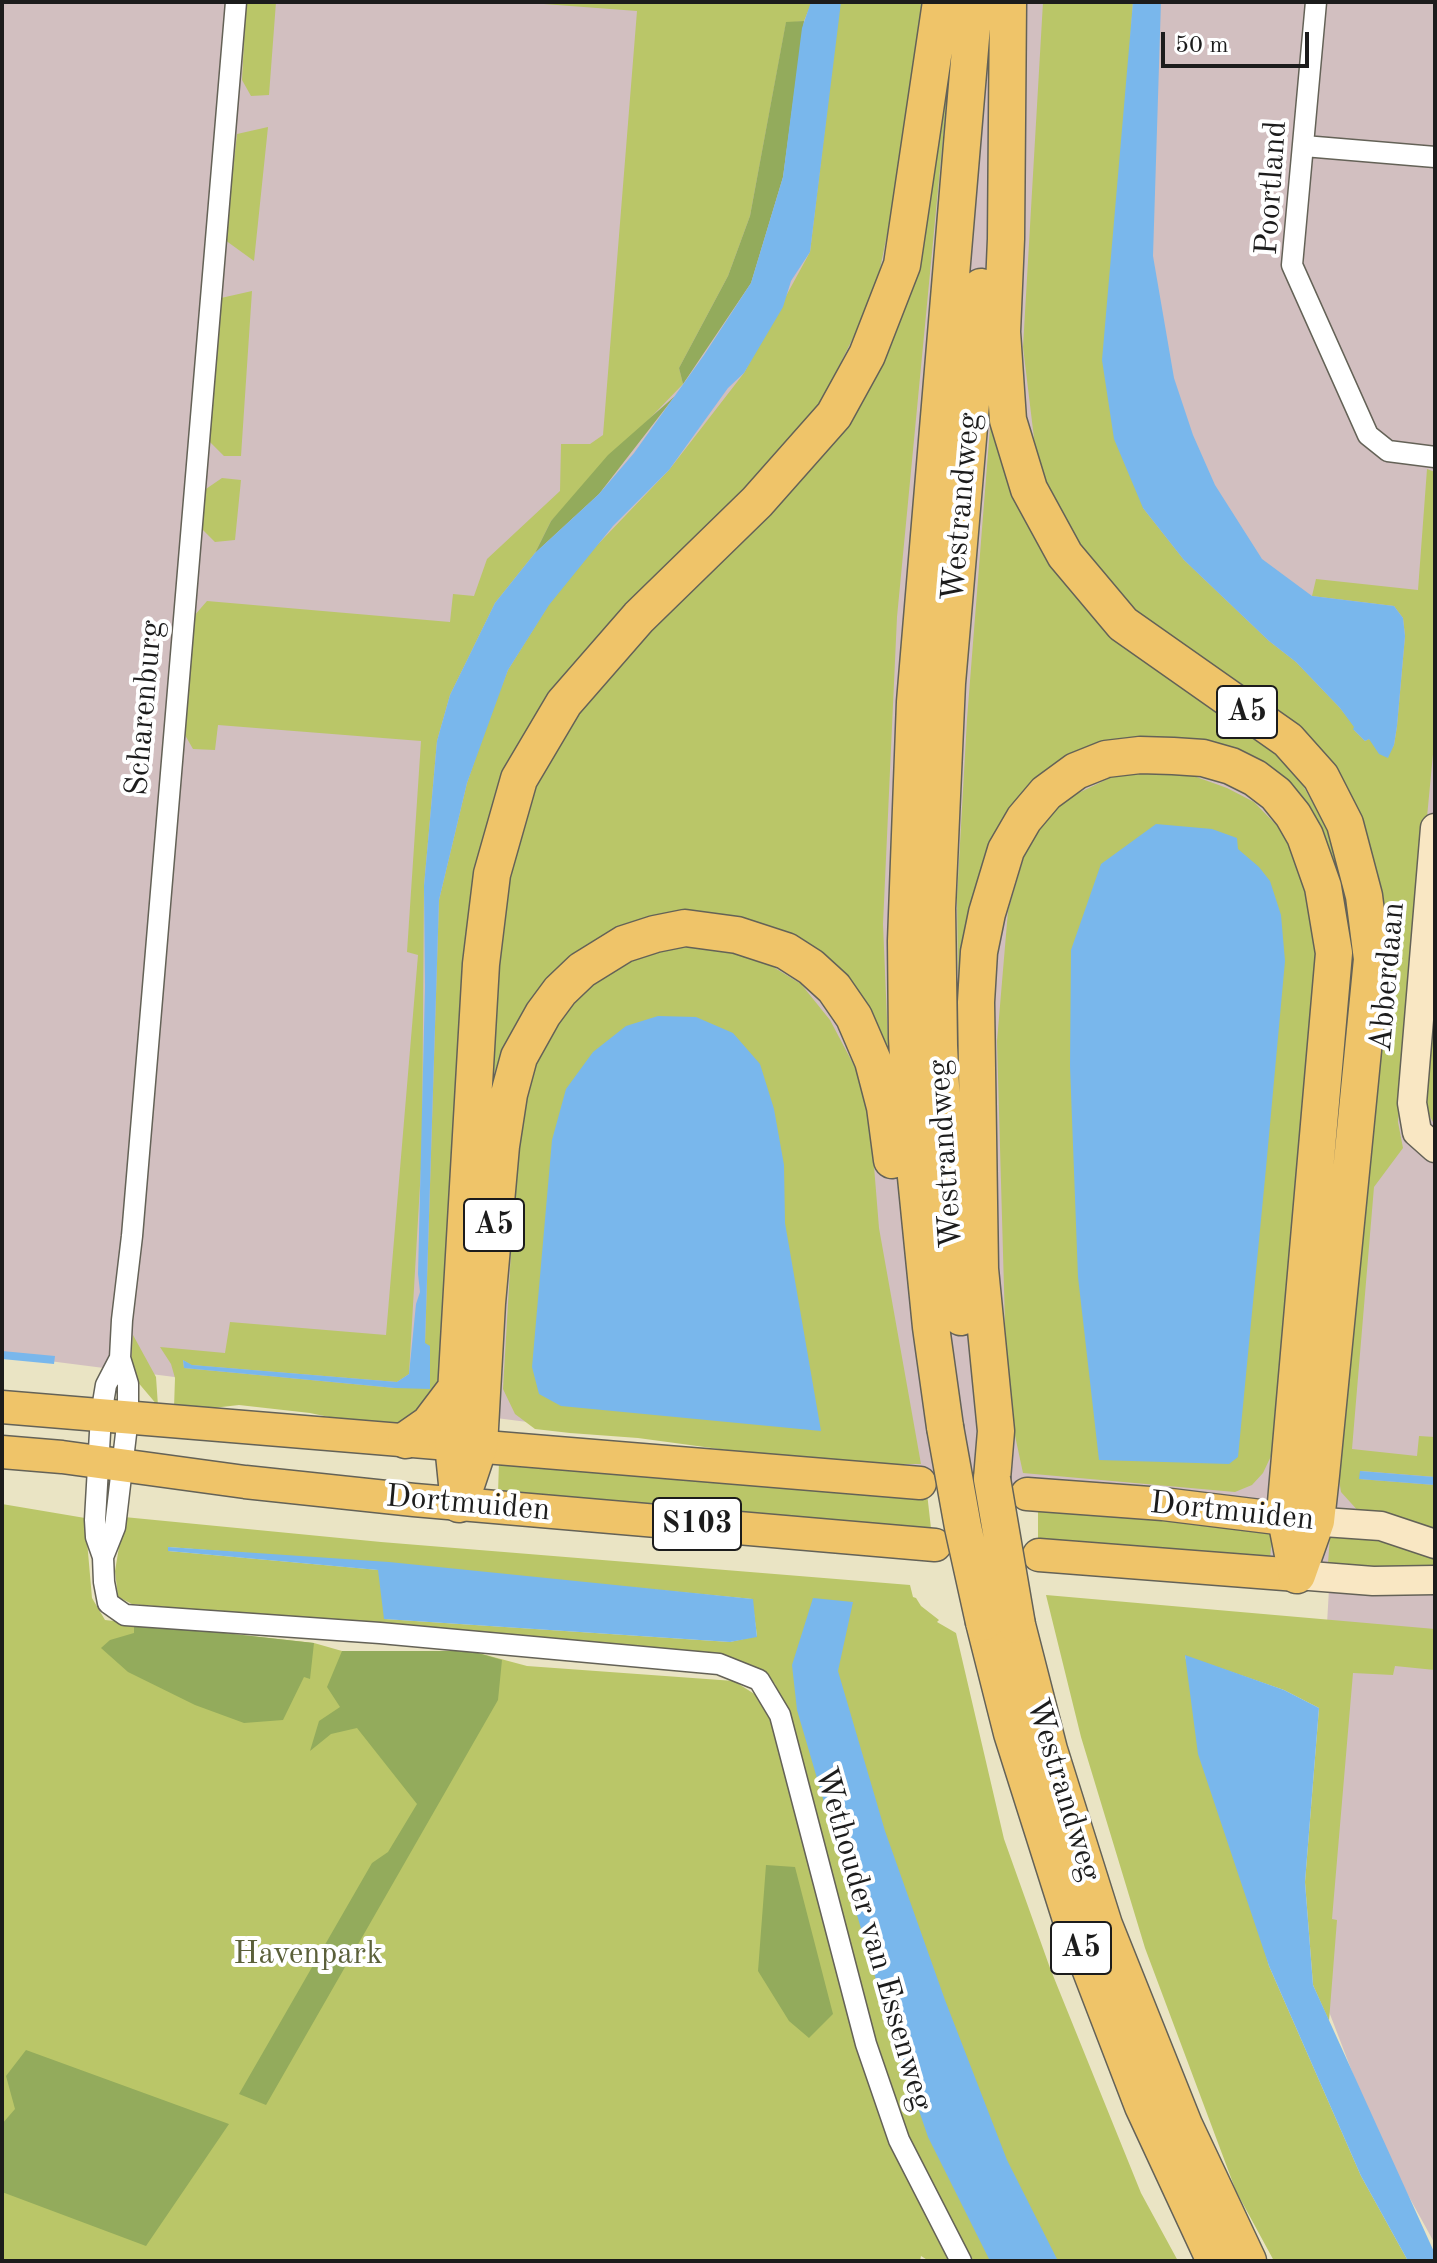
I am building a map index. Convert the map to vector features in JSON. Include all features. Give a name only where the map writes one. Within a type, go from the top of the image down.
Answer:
[{"type":"highway","name":"A5","points":[[466,1445],[457,1387],[481,964],[492,874],[519,779],[564,703],[639,617],[799,457],[834,415],[867,355],[902,265],[941,2]]},
{"type":"highway","name":"Westrandweg","points":[[974,2],[915,702],[906,941],[907,1038],[914,1163],[929,1313],[992,1479],[1000,1624],[1012,1733],[1070,1916],[1143,2106],[1215,2261]]},
{"type":"highway","name":"A5","points":[[1007,2],[1006,239],[1002,332],[1008,420],[1029,489],[1065,555],[1123,624],[1288,740],[1321,777],[1345,824],[1364,896],[1372,959],[1301,1520]]},
{"type":"highway","name":"Westrandweg","points":[[1007,2],[947,683],[937,908],[939,1046],[949,1204],[973,1429],[963,1527],[1049,1750],[1104,1925],[1184,2125],[1248,2261]]},
{"type":"highway","name":"A5","points":[[973,1429],[980,1269],[976,1002],[979,952],[1006,850],[1024,819],[1046,793],[1076,771],[1106,759],[1151,755],[1203,758],[1231,766],[1255,778],[1276,794],[1305,836],[1323,887],[1334,953],[1297,1575]]},
{"type":"highway","name":"A5","points":[[466,1445],[487,1303],[501,1146],[509,1094],[519,1057],[560,991],[582,970],[624,944],[685,928],[737,935],[786,951],[811,967],[834,988],[854,1017],[873,1061],[885,1107],[913,1333],[973,1429]]},
{"type":"highway","points":[[406,1440],[429,1424],[457,1387]]},
{"type":"highway","points":[[459,1504],[466,1445]]},
{"type":"main road","name":"Abberdaan","points":[[1426,1140],[1412,1103],[1435,828]]},
{"type":"main road","name":"Dortmuiden","points":[[2,1407],[920,1483]]},
{"type":"main road","name":"Dortmuiden","points":[[2,1452],[459,1504],[935,1545]]},
{"type":"main road","name":"Dortmuiden","points":[[1027,1494],[1381,1526],[1435,1544]]},
{"type":"main road","name":"Dortmuiden","points":[[1039,1555],[1373,1581],[1435,1580]]},
{"type":"street","name":"Scharenburg","points":[[103,1557],[96,1537],[95,1520],[111,1463],[115,1416],[128,1384],[120,1358],[236,2]]},
{"type":"street","name":"Poortland","points":[[1316,2],[1292,265],[1368,435],[1388,451],[1435,457]]},
{"type":"street","points":[[1304,146],[1435,157]]},
{"type":"street","name":"Wethouder van Essenweg","points":[[103,1557],[108,1603],[125,1615],[380,1633],[719,1664],[759,1680],[780,1715],[866,2044],[899,2140],[961,2261]]},
{"type":"shaded area","points":[[2,2],[1435,2],[1435,2244],[1392,2166],[1318,1983],[1312,1887],[1329,1589],[896,1469],[2,1355]]},
{"type":"green space","points":[[246,2],[276,2],[269,95],[251,96],[242,80]]},
{"type":"green space","points":[[517,2],[811,4],[804,21],[786,23],[750,216],[728,276],[679,368],[683,384],[551,521],[535,553],[495,603],[450,695],[437,741],[424,886],[422,1151],[409,1374],[397,1382],[191,1365],[183,1360],[184,1368],[395,1388],[430,1388],[425,1344],[439,900],[467,783],[491,713],[508,670],[549,604],[581,562],[669,470],[744,373],[810,252],[840,2],[922,2],[895,195],[879,274],[857,330],[826,392],[785,458],[576,668],[466,938],[439,1395],[401,1426],[367,1425],[310,1413],[239,1405],[187,1411],[174,1408],[175,1378],[171,1364],[160,1347],[225,1353],[230,1322],[386,1335],[418,955],[407,952],[421,741],[218,725],[215,750],[193,749],[185,735],[194,616],[207,601],[450,622],[453,594],[474,596],[487,559],[560,491],[561,444],[590,444],[603,435],[637,11]]},
{"type":"green space","points":[[956,2],[897,617],[883,924],[890,1091],[857,1001],[702,921],[531,1001],[503,1049],[489,1102],[504,855],[554,733],[851,403]]},
{"type":"green space","points":[[1043,2],[1133,2],[1124,126],[1143,508],[1184,560],[1269,641],[1296,662],[1340,708],[1355,727],[1354,730],[1365,741],[1369,739],[1387,757],[1394,745],[1397,726],[1405,636],[1403,618],[1394,606],[1312,596],[1316,579],[1418,590],[1427,469],[1435,472],[1435,733],[1398,1122],[1403,1148],[1374,1187],[1352,1449],[1417,1456],[1419,1436],[1435,1437],[1435,1477],[1361,1471],[1360,1479],[1435,1485],[1435,1536],[1360,1513],[1341,1492],[1337,1467],[1364,831],[1142,617],[1083,553],[1037,463],[1023,347]]},
{"type":"green space","points":[[804,21],[783,177],[751,283],[683,384],[679,368],[728,276],[750,216],[786,22]]},
{"type":"green space","points":[[268,127],[254,261],[225,240],[237,134]]},
{"type":"green space","points":[[252,291],[241,456],[224,456],[209,441],[221,298]]},
{"type":"green space","points":[[675,396],[599,494],[535,553],[551,521],[608,455]]},
{"type":"green space","points":[[992,402],[1034,525],[1264,742],[1300,780],[1332,838],[1349,878],[1356,947],[1311,1489],[1340,974],[1292,803],[1110,748],[991,847],[964,1182],[957,897],[967,719]]},
{"type":"green space","points":[[222,478],[241,480],[235,540],[215,542],[200,527],[203,491]]},
{"type":"green space","points":[[1177,770],[1227,788],[1254,802],[1285,834],[1310,888],[1319,944],[1272,1454],[1263,1473],[1252,1485],[1235,1492],[1023,1473],[1011,1417],[1006,1359],[997,1041],[1008,911],[1029,840],[1062,801],[1124,771]]},
{"type":"green space","points":[[679,947],[722,948],[762,960],[801,984],[830,1020],[858,1073],[871,1129],[879,1228],[921,1464],[830,1464],[638,1438],[535,1429],[515,1414],[503,1389],[518,1132],[532,1068],[556,1021],[603,976],[641,956]]},
{"type":"green space","points":[[1435,969],[1435,1117],[1434,1124],[1423,1103]]},
{"type":"green space","points":[[133,1335],[156,1377],[158,1406],[136,1380],[131,1362]]},
{"type":"green space","points":[[499,1461],[927,1493],[932,1537],[498,1494]]},
{"type":"green space","points":[[1038,1502],[1273,1525],[1270,1559],[1038,1540]]},
{"type":"green space","name":"Havenpark","points":[[2,1504],[85,1518],[92,1598],[105,1620],[314,1643],[342,1651],[471,1651],[527,1666],[734,1681],[756,1695],[771,1717],[861,2046],[952,2261],[929,2261],[921,2256],[920,2261],[2,2261]]},
{"type":"green space","points":[[124,1517],[381,1542],[910,1585],[913,1597],[921,1606],[939,1620],[937,1622],[956,1633],[1004,1839],[1050,1968],[1141,2193],[1178,2261],[967,2261],[896,2107],[863,2001],[775,1684],[754,1666],[725,1656],[132,1604],[118,1597],[115,1571]],"holes":[[[168,1547],[379,1563],[752,1599],[757,1636],[730,1642],[385,1619],[379,1570],[168,1551]]]},
{"type":"green space","points":[[1338,1531],[1435,1551],[1435,1572],[1328,1564],[1330,1535]]},
{"type":"green space","points":[[1046,1595],[1435,1629],[1435,1670],[1395,1666],[1393,1675],[1353,1673],[1332,1919],[1337,1920],[1329,2021],[1313,1985],[1305,1882],[1319,1708],[1284,1690],[1185,1656],[1269,1966],[1361,2176],[1408,2261],[1274,2261],[1236,2191],[1145,1948],[1081,1737]]},
{"type":"green space","points":[[134,1623],[314,1643],[310,1679],[304,1677],[283,1720],[244,1723],[195,1705],[128,1672],[101,1648],[110,1640],[134,1633]]},
{"type":"green space","points":[[342,1651],[471,1651],[502,1660],[498,1700],[266,2105],[239,2094],[372,1863],[388,1852],[417,1804],[357,1728],[331,1734],[310,1751],[319,1721],[340,1707],[327,1687]]},
{"type":"green space","points":[[766,1865],[795,1867],[833,2014],[809,2038],[789,2021],[758,1971]]},
{"type":"green space","points":[[26,2050],[229,2124],[146,2246],[2,2192],[2,2124],[15,2109],[6,2076]]},
{"type":"water","points":[[811,2],[841,2],[810,252],[791,281],[783,307],[744,373],[728,388],[669,470],[613,526],[549,605],[508,670],[467,783],[439,900],[425,1343],[430,1346],[430,1389],[184,1368],[183,1360],[192,1365],[397,1382],[409,1374],[420,1292],[424,886],[437,741],[450,695],[495,603],[535,553],[599,494],[634,453],[751,283],[783,177],[802,28]]},
{"type":"water","points":[[1133,2],[1161,2],[1153,256],[1174,378],[1193,435],[1215,485],[1262,559],[1312,596],[1394,606],[1403,618],[1405,636],[1397,726],[1388,758],[1379,754],[1369,739],[1365,741],[1353,729],[1340,708],[1296,662],[1269,641],[1184,560],[1143,508],[1114,439],[1102,360]]},
{"type":"water","points":[[1156,824],[1212,829],[1237,838],[1238,849],[1270,881],[1281,915],[1285,961],[1266,1168],[1238,1457],[1229,1464],[1099,1460],[1078,1277],[1070,1066],[1071,950],[1101,864]]},
{"type":"water","points":[[658,1016],[696,1017],[733,1033],[760,1064],[774,1109],[784,1165],[785,1223],[821,1431],[561,1406],[539,1394],[532,1367],[552,1140],[566,1089],[593,1052],[626,1026]]},
{"type":"water","points":[[2,1351],[55,1356],[54,1364],[2,1359]]},
{"type":"water","points":[[1360,1471],[1435,1477],[1435,1485],[1359,1479]]},
{"type":"water","points":[[168,1547],[389,1562],[753,1599],[757,1637],[730,1642],[384,1619],[378,1570],[168,1551]]},
{"type":"water","points":[[813,1598],[853,1602],[838,1671],[885,1831],[945,2000],[1007,2160],[1058,2261],[990,2261],[928,2137],[886,2014],[797,1710],[792,1665]]},
{"type":"water","points":[[1185,1655],[1284,1690],[1319,1708],[1305,1882],[1313,1985],[1435,2254],[1435,2261],[1408,2261],[1361,2176],[1269,1966],[1198,1754]]}]
